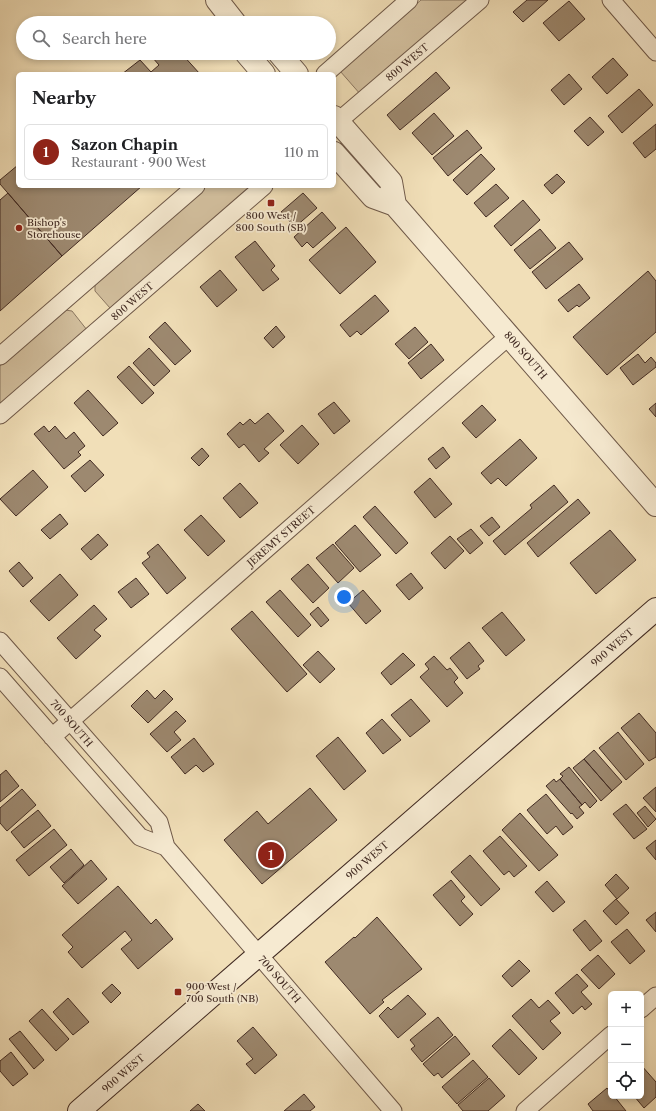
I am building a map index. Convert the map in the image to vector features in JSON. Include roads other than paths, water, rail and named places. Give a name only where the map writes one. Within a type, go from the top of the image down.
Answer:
[{"type":"main road","points":[[217,0],[232,16]]},
{"type":"main road","points":[[252,60],[262,72]]},
{"type":"main road","points":[[285,60],[295,72]]},
{"type":"main road","name":"800 SOUTH","points":[[336,122],[391,182],[396,205],[656,505]]},
{"type":"main road","points":[[336,155],[373,197],[396,205]]},
{"type":"main road","name":"900 WEST","points":[[79,1111],[656,609]]},
{"type":"street","points":[[327,72],[409,0]]},
{"type":"street","name":"800 WEST","points":[[336,120],[480,0]]},
{"type":"street","points":[[611,0],[656,52]]},
{"type":"street","points":[[0,356],[194,188]]},
{"type":"street","name":"800 WEST","points":[[0,415],[262,188]]},
{"type":"street","name":"JEREMY STREET","points":[[52,737],[509,336]]},
{"type":"street","name":"700 SOUTH","points":[[0,641],[159,822],[166,847],[393,1111]]},
{"type":"street","name":"700 SOUTH","points":[[0,677],[140,837],[166,847]]},
{"type":"street","points":[[644,1006],[656,996]]},
{"type":"street","points":[[525,1111],[608,1038]]},
{"type":"place","name":"800 West / 800 South (SB)","points":[[271,203]]},
{"type":"place","name":"Bishop's Storehouse","points":[[19,228]]},
{"type":"place","name":"Sazon Chapin","points":[[271,855]]},
{"type":"place","name":"900 West / 700 South (NB)","points":[[178,992]]}]
